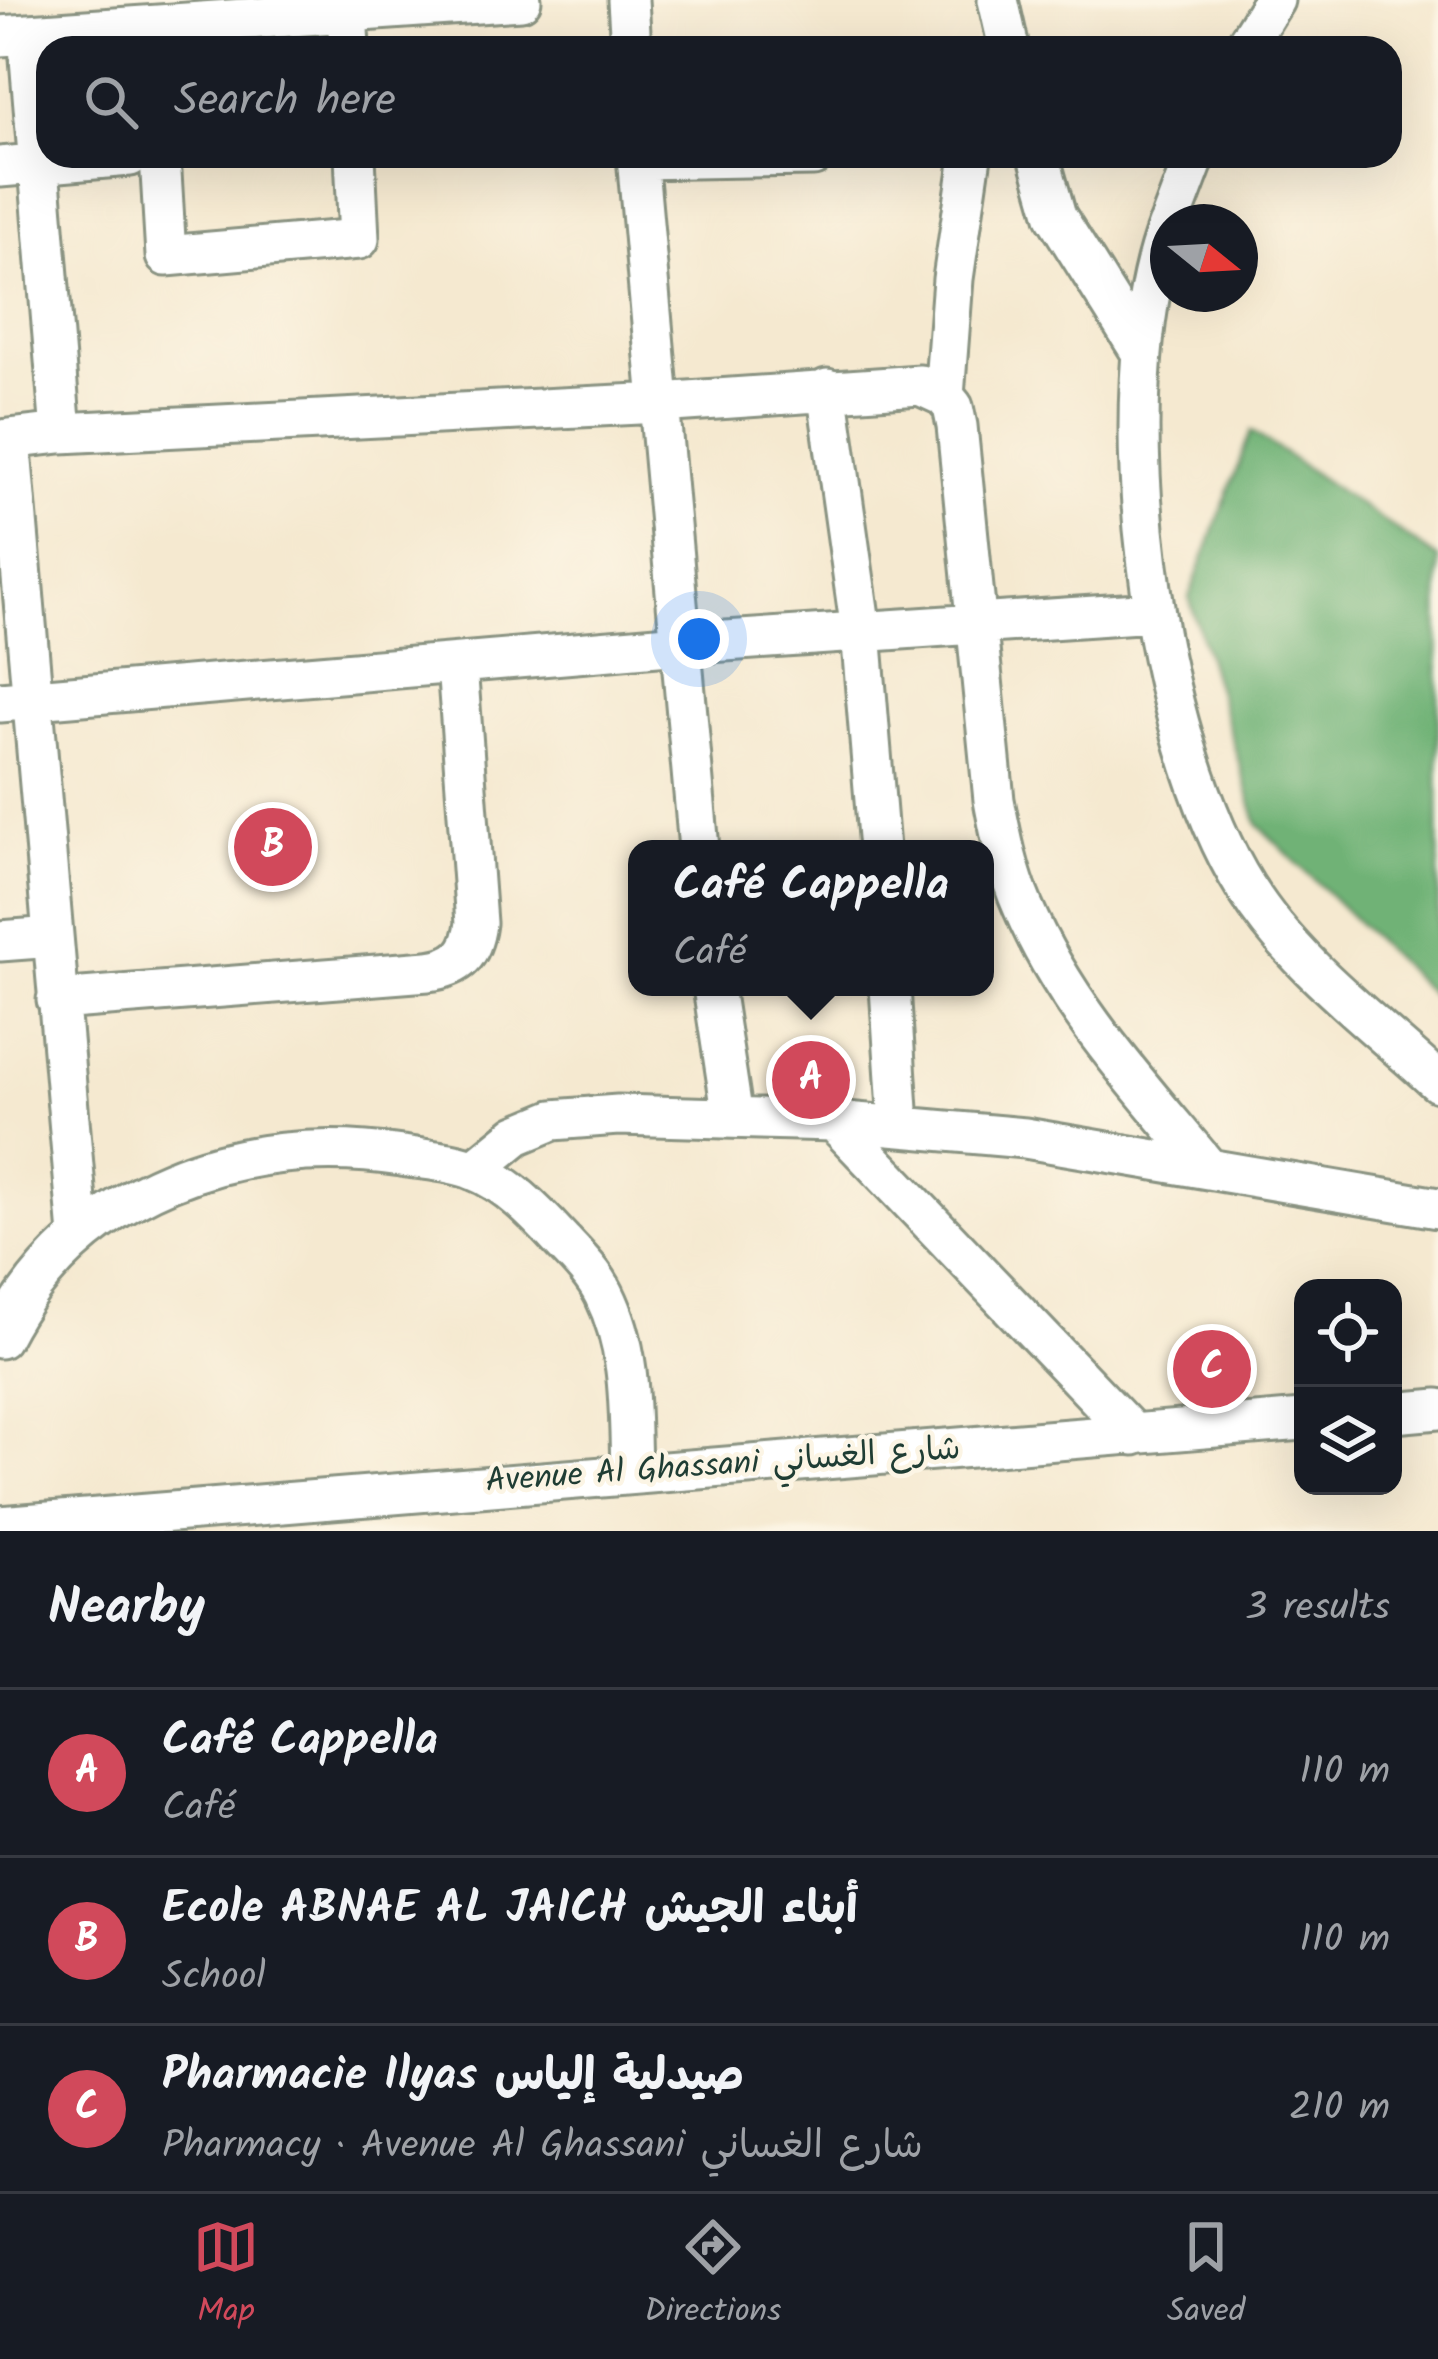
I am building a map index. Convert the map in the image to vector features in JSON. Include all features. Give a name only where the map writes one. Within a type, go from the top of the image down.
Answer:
[{"type":"street","points":[[61,433],[19,165],[14,35],[182,35],[521,0]]},
{"type":"street","points":[[628,0],[630,36]]},
{"type":"street","points":[[998,0],[1006,36]]},
{"type":"street","points":[[1252,36],[1274,0]]},
{"type":"street","points":[[161,168],[166,256],[359,239],[356,168]]},
{"type":"street","points":[[639,168],[698,840]]},
{"type":"street","points":[[944,396],[952,279],[968,168]]},
{"type":"street","points":[[1042,168],[1056,215],[1141,352]]},
{"type":"street","points":[[1177,204],[1191,168]]},
{"type":"street","points":[[1150,295],[1141,352],[1140,483],[1153,613],[1200,796],[1246,889],[1302,958],[1438,1082]]},
{"type":"street","points":[[79,1235],[53,938],[16,700],[5,439],[61,433],[659,404],[920,385],[944,396],[953,406],[957,426],[994,800],[1022,905],[1091,1028],[1208,1168]]},
{"type":"street","points":[[827,389],[861,631],[878,840]]},
{"type":"street","points":[[16,700],[682,644],[1153,613]]},
{"type":"street","points":[[57,1000],[428,971],[466,957],[476,922],[458,665]]},
{"type":"street","points":[[0,941],[53,938]]},
{"type":"street","points":[[714,996],[733,1118]]},
{"type":"street","points":[[891,996],[899,1125]]},
{"type":"street","points":[[474,1170],[517,1135],[553,1120],[618,1115],[834,1121],[1025,1138],[1438,1208]]},
{"type":"street","points":[[834,1121],[1134,1435]]},
{"type":"street","points":[[0,1338],[20,1300],[79,1235],[125,1202],[218,1162],[302,1151],[369,1151],[474,1170],[537,1215],[602,1290],[617,1324],[627,1366],[631,1472]]},
{"type":"street","points":[[1402,1412],[1438,1409]]},
{"type":"street","name":"Avenue Al Ghassani شارع الغساني","points":[[0,1526],[1294,1421]]},
{"type":"green space","points":[[1251,431],[1438,558],[1438,1001],[1258,825],[1189,597]]},
{"type":"place","name":"Ecole ABNAE AL JAICH أبناء الجيش","points":[[273,847]]},
{"type":"place","name":"Café Cappella","points":[[811,1080]]},
{"type":"place","name":"Pharmacie Ilyas صيدلية إلياس","points":[[1212,1369]]}]
